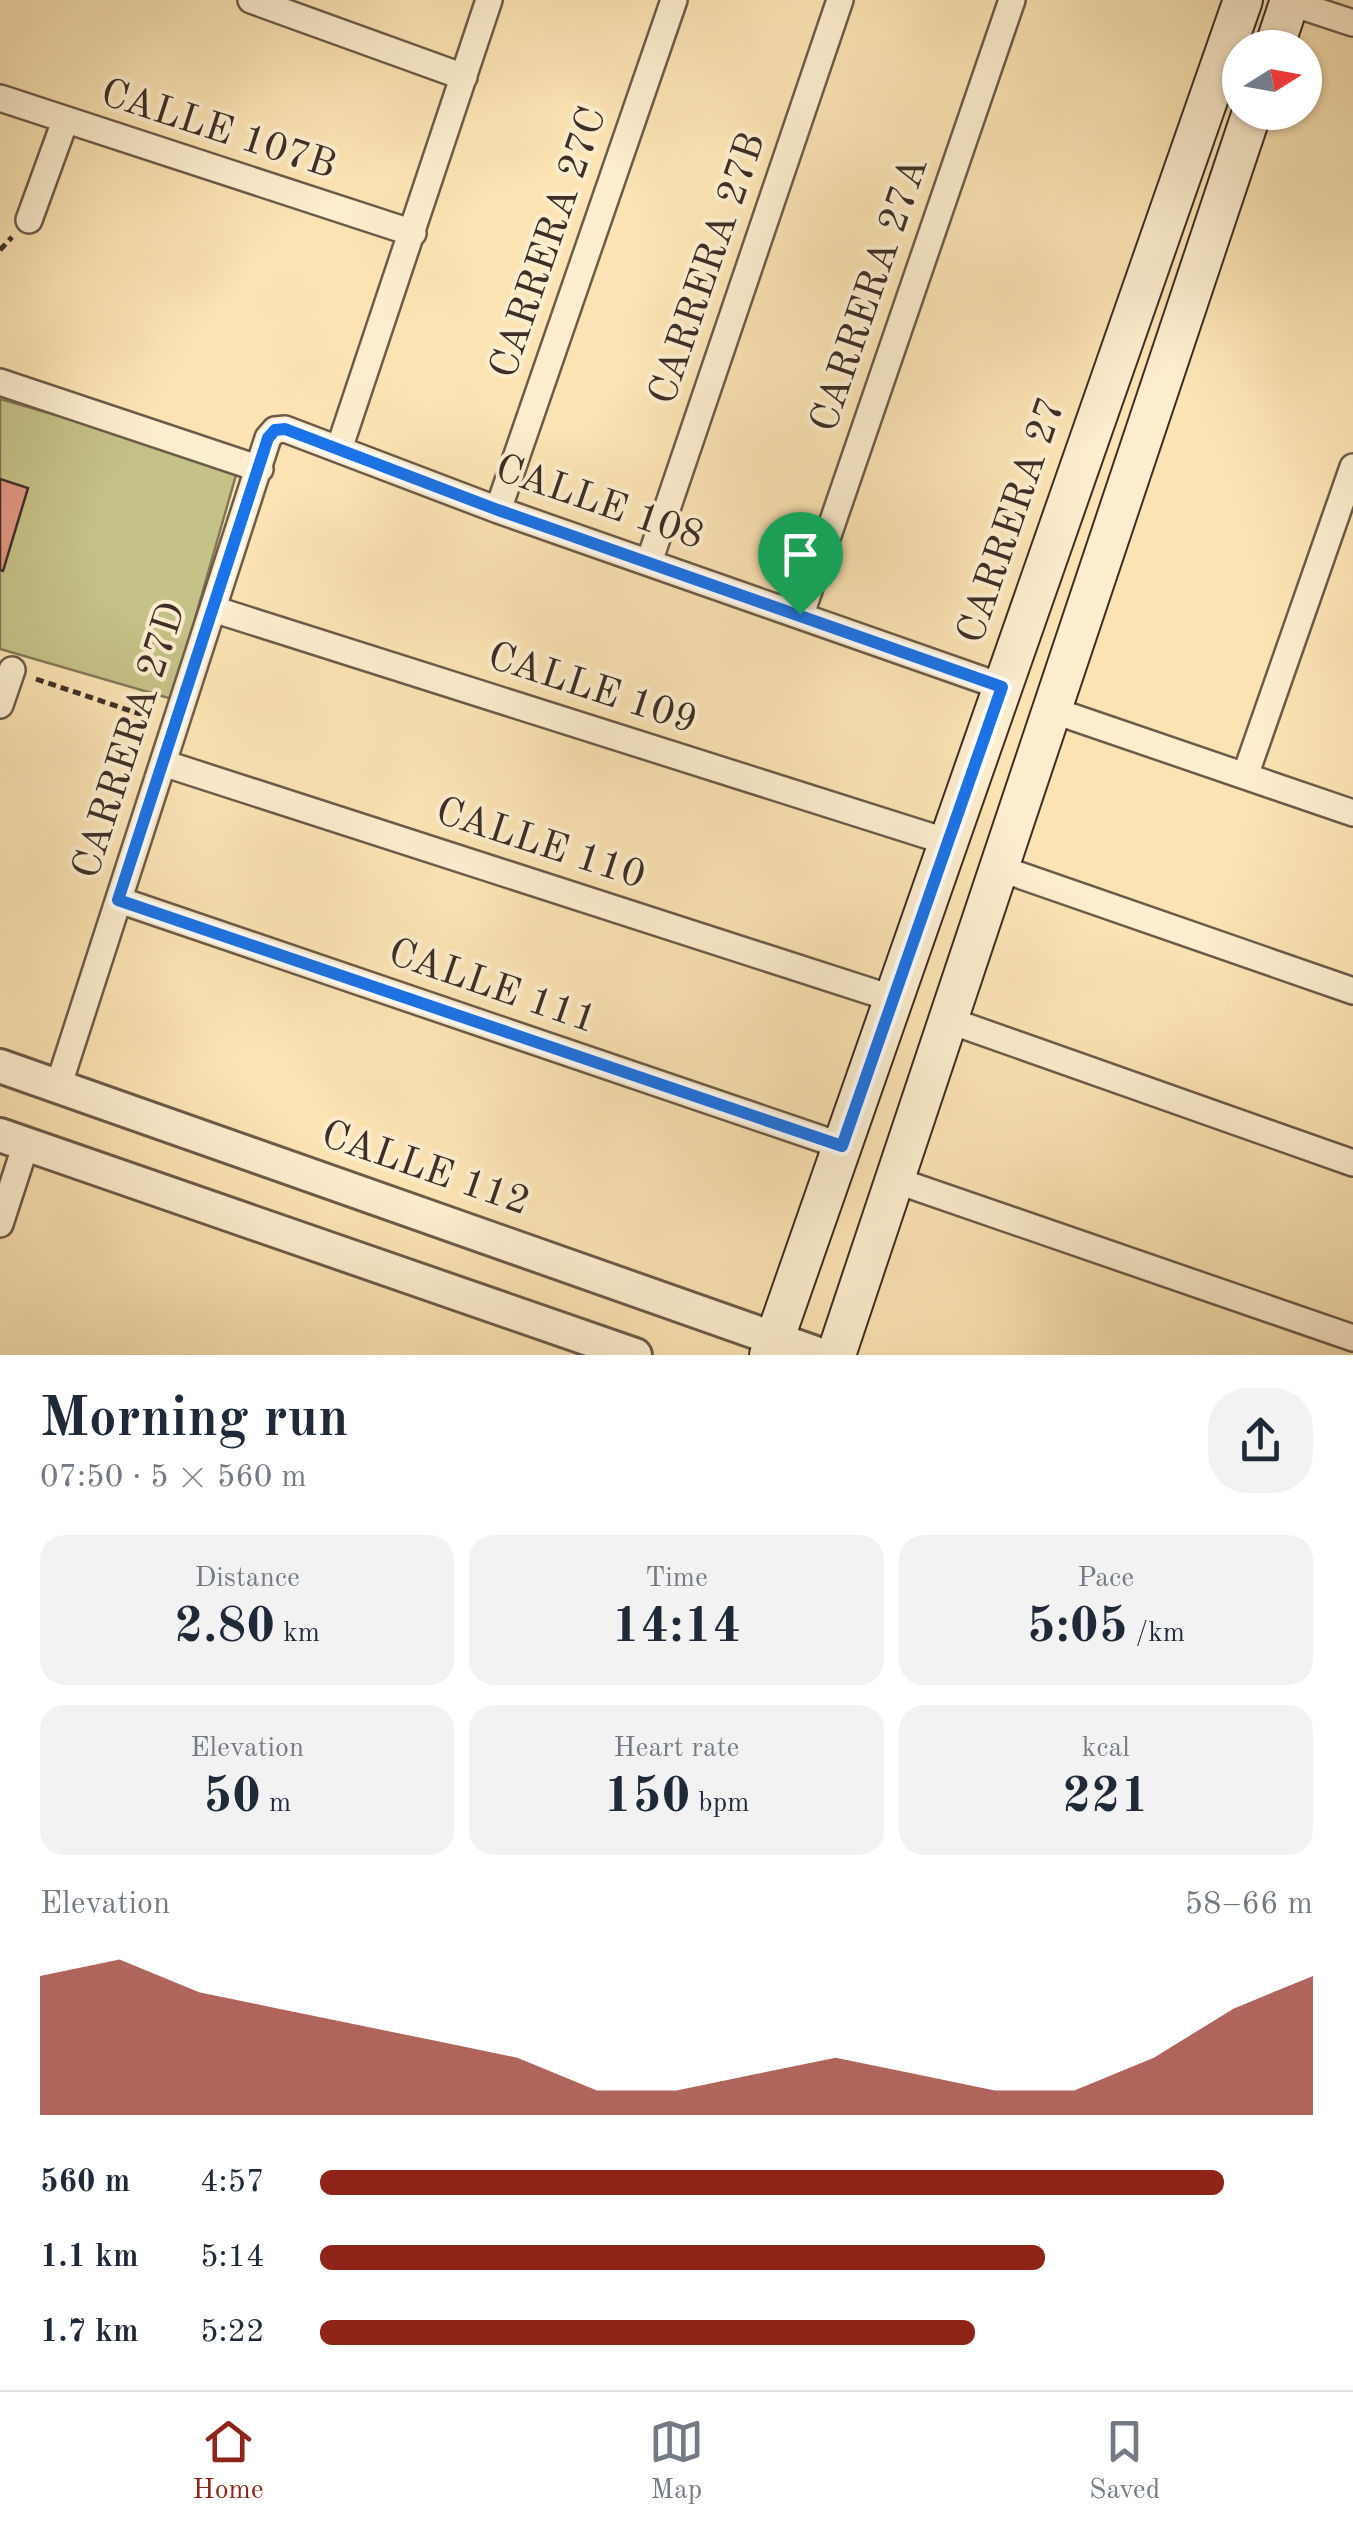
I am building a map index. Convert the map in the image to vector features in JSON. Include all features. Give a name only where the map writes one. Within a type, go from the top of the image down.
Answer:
[{"type":"main road","name":"CARRERA 27","points":[[772,1347],[1243,0]]},
{"type":"main road","points":[[1280,30],[1289,1]]},
{"type":"main road","points":[[836,1355],[1246,130]]},
{"type":"street","points":[[251,0],[464,77]]},
{"type":"street","points":[[340,450],[488,0]]},
{"type":"street","name":"CARRERA 27C","points":[[498,510],[674,0]]},
{"type":"street","name":"CARRERA 27B","points":[[649,562],[840,0]]},
{"type":"street","name":"CARRERA 27A","points":[[800,614],[1012,0]]},
{"type":"street","points":[[1289,1],[1353,23]]},
{"type":"street","name":"CALLE 107B","points":[[0,98],[413,233]]},
{"type":"street","points":[[28,220],[65,121]]},
{"type":"street","points":[[0,382],[260,468]]},
{"type":"street","name":"CALLE 108","points":[[285,429],[498,510],[1002,687]]},
{"type":"street","name":"CARRERA 27D","points":[[58,1087],[268,438],[275,430],[285,429]]},
{"type":"street","points":[[1245,776],[1353,467]]},
{"type":"street","name":"CALLE 109","points":[[214,609],[948,842]]},
{"type":"street","points":[[0,705],[12,670]]},
{"type":"street","points":[[1052,710],[1353,813]]},
{"type":"street","name":"CALLE 110","points":[[164,763],[894,999]]},
{"type":"street","points":[[999,868],[1353,990]]},
{"type":"street","name":"CALLE 111","points":[[118,900],[842,1146]]},
{"type":"street","points":[[948,1020],[1353,1163]]},
{"type":"street","name":"CALLE 112","points":[[0,1066],[772,1347],[821,1355]]},
{"type":"street","points":[[0,1224],[13,1140],[635,1355]]},
{"type":"street","points":[[894,1180],[1353,1338]]},
{"type":"path","points":[[12,670],[176,726]]},
{"type":"shaded area","points":[[0,399],[238,468],[172,699],[0,649]]},
{"type":"building","points":[[0,479],[28,488],[3,571],[0,570]]},
{"type":"route","points":[[285,429],[498,510],[800,614],[1002,687],[842,1146],[118,900],[268,438],[275,430],[285,429]]}]
